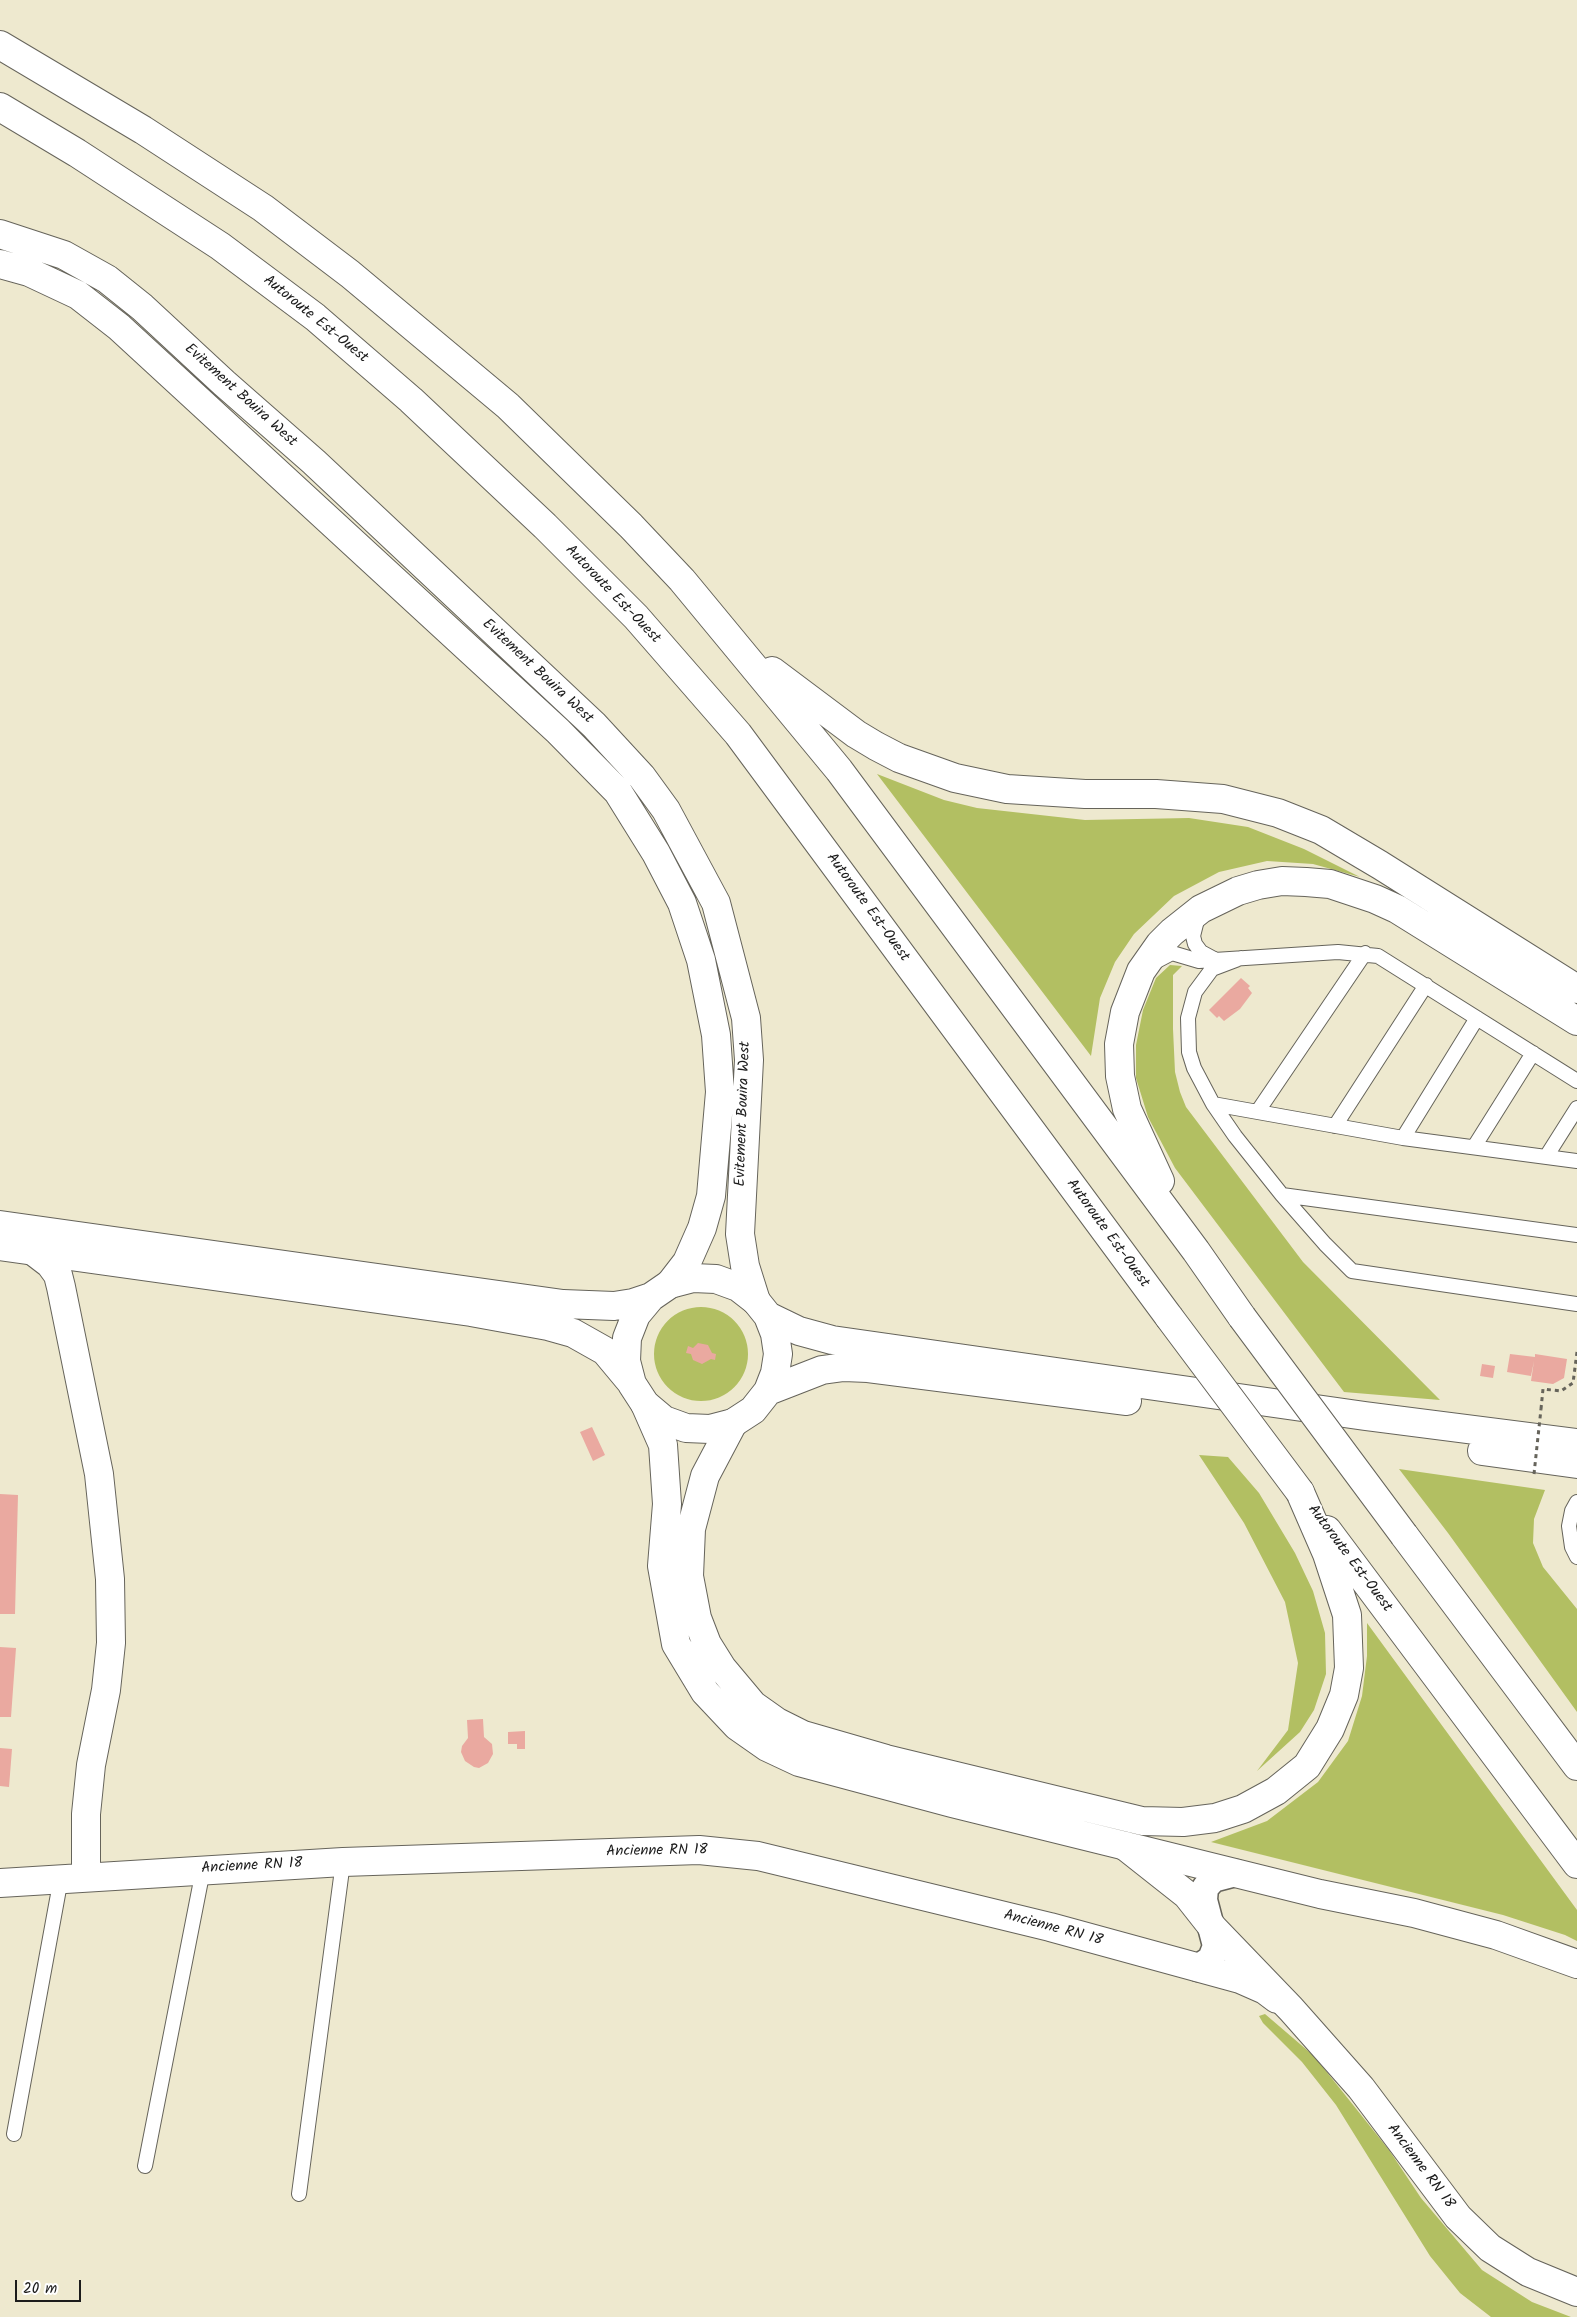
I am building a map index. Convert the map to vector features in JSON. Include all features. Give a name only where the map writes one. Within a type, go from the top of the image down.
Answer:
[{"type":"main road","points":[[0,46],[143,130],[263,208],[350,274],[508,406],[682,580],[839,770],[1196,1251],[1242,1317],[1577,1766]]},
{"type":"main road","name":"Autoroute Est-Ouest","points":[[0,108],[77,153],[220,246],[315,317],[411,400],[489,473],[545,526],[636,618],[738,734],[1577,1864]]},
{"type":"main road","name":"Evitement Bouira West","points":[[0,234],[42,246],[71,258],[107,279],[142,307],[224,383],[314,462],[594,725],[642,777],[666,810],[716,903],[746,1018],[749,1060],[740,1234],[745,1266],[762,1308]]},
{"type":"main road","name":"Evitement Bouira West","points":[[0,264],[29,272],[78,295],[119,327],[558,731],[618,792],[656,853],[682,903],[701,960],[716,1035],[720,1092],[711,1196],[702,1228],[687,1262],[660,1290]]},
{"type":"main road","points":[[732,640],[856,734],[899,758],[936,772],[1007,789],[1085,794],[1156,794],[1223,799],[1278,813],[1321,830],[1577,989]]},
{"type":"main road","points":[[1196,1251],[1139,1138],[1127,1109],[1120,1076],[1119,1044],[1124,1012],[1141,972],[1160,944],[1201,910],[1238,891],[1258,884],[1306,882],[1330,884],[1353,890],[1397,909],[1577,1021]]},
{"type":"main road","points":[[0,1224],[536,1301],[614,1306],[633,1303],[660,1290],[693,1278],[716,1279],[738,1287],[762,1308],[799,1330],[832,1340],[1365,1416],[1577,1443]]},
{"type":"main road","points":[[0,1246],[471,1312],[548,1326],[573,1333],[605,1350],[639,1394],[664,1420],[686,1428],[710,1429],[733,1423],[753,1410],[768,1391],[775,1373],[778,1354],[775,1334],[762,1308]]},
{"type":"main road","points":[[33,1251],[45,1258],[54,1269],[61,1287],[99,1474],[110,1579],[110,1643],[106,1690],[91,1765],[86,1814],[73,1877]]},
{"type":"main road","points":[[61,1287],[70,1267],[89,1259]]},
{"type":"main road","points":[[660,1290],[636,1315],[627,1338],[626,1361],[663,1445],[667,1504],[662,1566],[676,1644],[705,1692],[737,1726],[767,1747],[799,1762],[952,1803],[1126,1846],[1423,1916],[1496,1935],[1577,1964]]},
{"type":"main road","points":[[768,1391],[822,1370],[868,1368],[1200,1411],[1577,1464]]},
{"type":"main road","points":[[733,1423],[705,1476],[691,1529],[689,1576],[697,1618],[708,1644],[722,1668],[753,1705],[776,1722],[803,1735],[886,1758],[1142,1821],[1182,1822],[1215,1818],[1243,1809],[1276,1791],[1307,1766],[1330,1729],[1344,1695],[1349,1668],[1347,1615],[1327,1554],[1300,1492]]},
{"type":"main road","name":"Ancienne RN 18","points":[[1126,1846],[1187,1895],[1213,1928],[1291,2009],[1361,2088],[1464,2223],[1490,2248],[1528,2272],[1577,2292]]},
{"type":"main road","name":"Ancienne RN 18","points":[[0,1883],[73,1877],[343,1862],[644,1850],[699,1850],[758,1856],[1050,1927],[1240,1979],[1265,1990],[1291,2009]]},
{"type":"street","points":[[1198,1968],[1211,1959],[1216,1946],[1213,1928],[1204,1900],[1204,1888],[1213,1880],[1236,1873]]},
{"type":"lane","points":[[1201,910],[1195,922],[1193,936],[1195,944],[1201,952],[1214,959]]},
{"type":"lane","points":[[1141,972],[1162,957],[1172,953],[1199,961],[1338,952],[1366,953],[1383,958],[1577,1081]]},
{"type":"lane","points":[[1258,1112],[1366,953]]},
{"type":"lane","points":[[1241,958],[1212,970],[1194,992],[1188,1018],[1190,1052],[1194,1068],[1213,1104],[1282,1195],[1352,1271],[1577,1304]]},
{"type":"lane","points":[[1335,1126],[1426,986]]},
{"type":"lane","points":[[1403,1138],[1477,1018]]},
{"type":"lane","points":[[1474,1147],[1533,1053]]},
{"type":"lane","points":[[1213,1104],[1403,1138],[1577,1161]]},
{"type":"lane","points":[[1546,1156],[1577,1108]]},
{"type":"lane","points":[[1282,1195],[1577,1235]]},
{"type":"lane","points":[[1577,1502],[1572,1511],[1569,1526],[1572,1546],[1577,1557]]},
{"type":"lane","points":[[299,2194],[343,1862]]},
{"type":"lane","points":[[145,2166],[203,1870]]},
{"type":"lane","points":[[14,2134],[73,1877]]},
{"type":"path","points":[[1534,1474],[1543,1389],[1560,1391],[1573,1383],[1577,1352]]},
{"type":"green space","points":[[877,774],[944,800],[977,808],[1085,820],[1189,818],[1248,827],[1304,849],[1360,877],[1313,864],[1267,861],[1219,872],[1174,896],[1134,934],[1115,962],[1100,998],[1091,1056]]},
{"type":"green space","points":[[1170,965],[1182,966],[1173,975],[1173,1029],[1175,1072],[1186,1107],[1303,1262],[1440,1400],[1344,1392],[1175,1168],[1148,1117],[1136,1078],[1136,1045],[1143,1010],[1156,978]]},
{"type":"green space","points":[[701,1307],[719,1311],[734,1321],[744,1336],[748,1354],[744,1372],[734,1387],[719,1397],[701,1401],[683,1397],[668,1387],[658,1372],[654,1354],[658,1336],[668,1321],[683,1311]]},
{"type":"green space","points":[[1199,1455],[1228,1457],[1259,1493],[1295,1553],[1313,1591],[1325,1633],[1326,1674],[1314,1710],[1300,1732],[1257,1771],[1288,1730],[1298,1663],[1285,1602],[1244,1523]]},
{"type":"green space","points":[[1399,1469],[1545,1490],[1534,1519],[1533,1543],[1543,1567],[1577,1609],[1577,1712],[1448,1533]]},
{"type":"green space","points":[[1367,1623],[1577,1910],[1577,1941],[1565,1935],[1503,1915],[1211,1842],[1267,1821],[1318,1782],[1348,1741],[1362,1696],[1367,1656]]},
{"type":"green space","points":[[1265,2014],[1314,2056],[1389,2150],[1421,2198],[1482,2270],[1532,2302],[1571,2317],[1491,2317],[1460,2293],[1430,2256],[1336,2105],[1302,2062],[1263,2023],[1259,2016]]},
{"type":"building","points":[[1241,978],[1250,986],[1248,988],[1252,993],[1240,1009],[1224,1021],[1219,1016],[1217,1018],[1209,1010]]},
{"type":"building","points":[[698,1343],[708,1345],[712,1353],[716,1354],[715,1360],[711,1359],[702,1364],[693,1360],[691,1354],[686,1353],[688,1346],[693,1348]]},
{"type":"building","points":[[1510,1354],[1535,1357],[1535,1354],[1567,1359],[1564,1378],[1553,1384],[1531,1381],[1534,1361],[1531,1376],[1507,1372]]},
{"type":"building","points":[[1482,1364],[1495,1366],[1493,1378],[1480,1376]]},
{"type":"building","points":[[592,1427],[605,1455],[593,1461],[580,1432]]},
{"type":"building","points":[[0,1494],[18,1495],[15,1614],[0,1614]]},
{"type":"building","points":[[0,1647],[16,1648],[11,1717],[0,1717]]},
{"type":"building","points":[[483,1719],[484,1737],[492,1744],[493,1754],[488,1763],[479,1768],[465,1761],[461,1752],[462,1746],[468,1738],[467,1720]]},
{"type":"building","points":[[525,1731],[525,1749],[517,1749],[517,1744],[508,1744],[508,1732]]},
{"type":"building","points":[[0,1748],[12,1749],[9,1787],[0,1786]]}]
